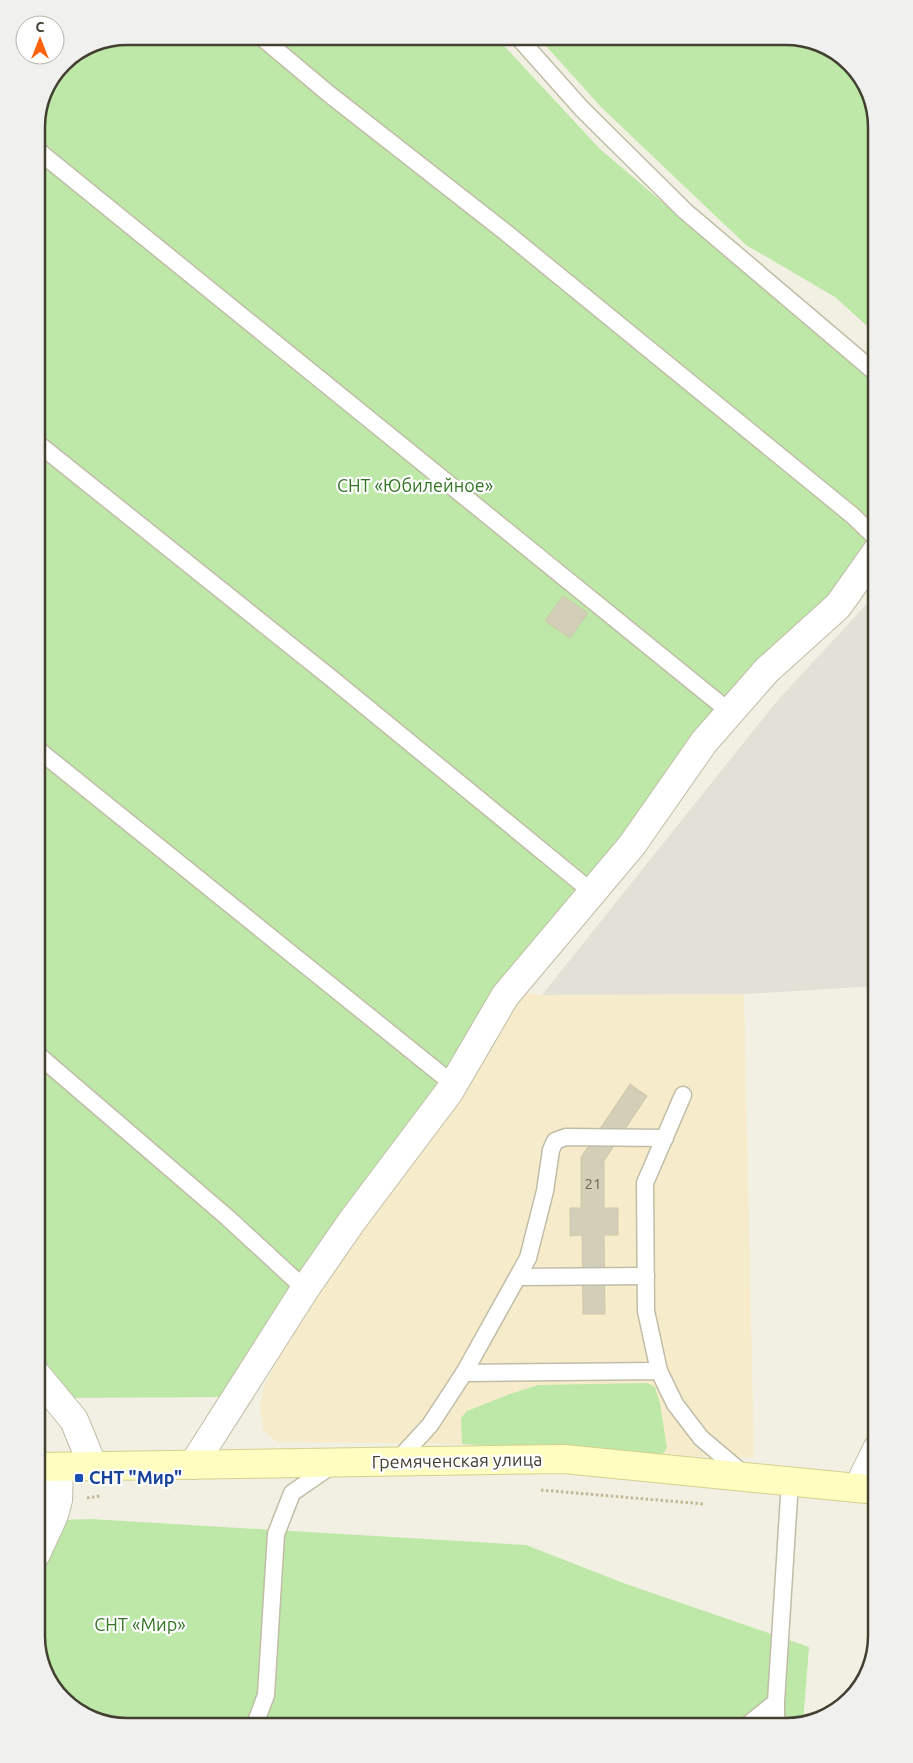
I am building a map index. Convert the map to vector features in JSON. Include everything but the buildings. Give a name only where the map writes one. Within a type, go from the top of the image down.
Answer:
[{"type":"main road","name":"Гремяченская улица","points":[[48,1467],[564,1459],[867,1489]]},
{"type":"street","points":[[193,1465],[305,1288],[453,1084],[505,996],[632,845],[704,742],[767,670],[838,606],[868,564]]},
{"type":"street","points":[[45,1385],[74,1420],[93,1466]]},
{"type":"street","points":[[45,1534],[54,1515],[58,1500],[48,1467]]},
{"type":"lane","points":[[271,45],[329,94],[519,243],[868,531]]},
{"type":"lane","points":[[525,45],[582,109],[685,211],[868,366]]},
{"type":"lane","points":[[45,156],[730,712]]},
{"type":"lane","points":[[45,449],[331,678],[592,892]]},
{"type":"lane","points":[[45,755],[453,1084]]},
{"type":"lane","points":[[45,1061],[228,1218],[305,1288]]},
{"type":"lane","points":[[683,1095],[645,1184],[646,1311],[659,1371],[675,1404],[701,1438],[748,1477]]},
{"type":"lane","points":[[397,1461],[430,1425],[464,1373],[528,1258],[546,1191],[551,1150],[555,1141],[566,1137],[665,1138]]},
{"type":"lane","points":[[518,1277],[646,1276]]},
{"type":"lane","points":[[464,1373],[659,1371]]},
{"type":"lane","points":[[257,1718],[266,1695],[276,1534],[292,1493],[335,1463]]},
{"type":"lane","points":[[776,1718],[790,1481]]},
{"type":"lane","points":[[756,1718],[776,1702]]},
{"type":"path","points":[[540,1490],[709,1504]]},
{"type":"path","points":[[58,1500],[104,1496]]},
{"type":"shaded area","points":[[868,603],[868,987],[744,994],[542,995],[777,701]]},
{"type":"shaded area","points":[[523,992],[542,995],[744,994],[754,1458],[638,1454],[462,1444],[277,1442],[263,1430],[260,1407],[264,1386],[311,1296]]},
{"type":"green space","name":"СНТ «Юбилейное»","points":[[127,45],[503,45],[600,149],[868,377],[868,549],[835,596],[721,707],[502,991],[223,1397],[65,1398],[45,1370],[45,122],[48,106],[53,91],[73,65],[86,56],[101,49],[111,47]]},
{"type":"green space","points":[[545,45],[791,45],[812,49],[836,62],[851,77],[862,96],[868,127],[868,327],[835,297],[746,245],[601,107]]},
{"type":"green space","points":[[647,1383],[655,1387],[660,1403],[667,1448],[662,1454],[462,1444],[461,1418],[467,1411],[510,1394],[538,1385]]},
{"type":"green space","name":"СНТ «Мир»","points":[[90,1519],[526,1545],[626,1584],[809,1647],[804,1716],[786,1718],[122,1718],[111,1716],[96,1712],[77,1701],[62,1686],[51,1667],[45,1636],[45,1521]]},
{"type":"place","name":"СНТ \"Мир\"","points":[[79,1478]]}]
